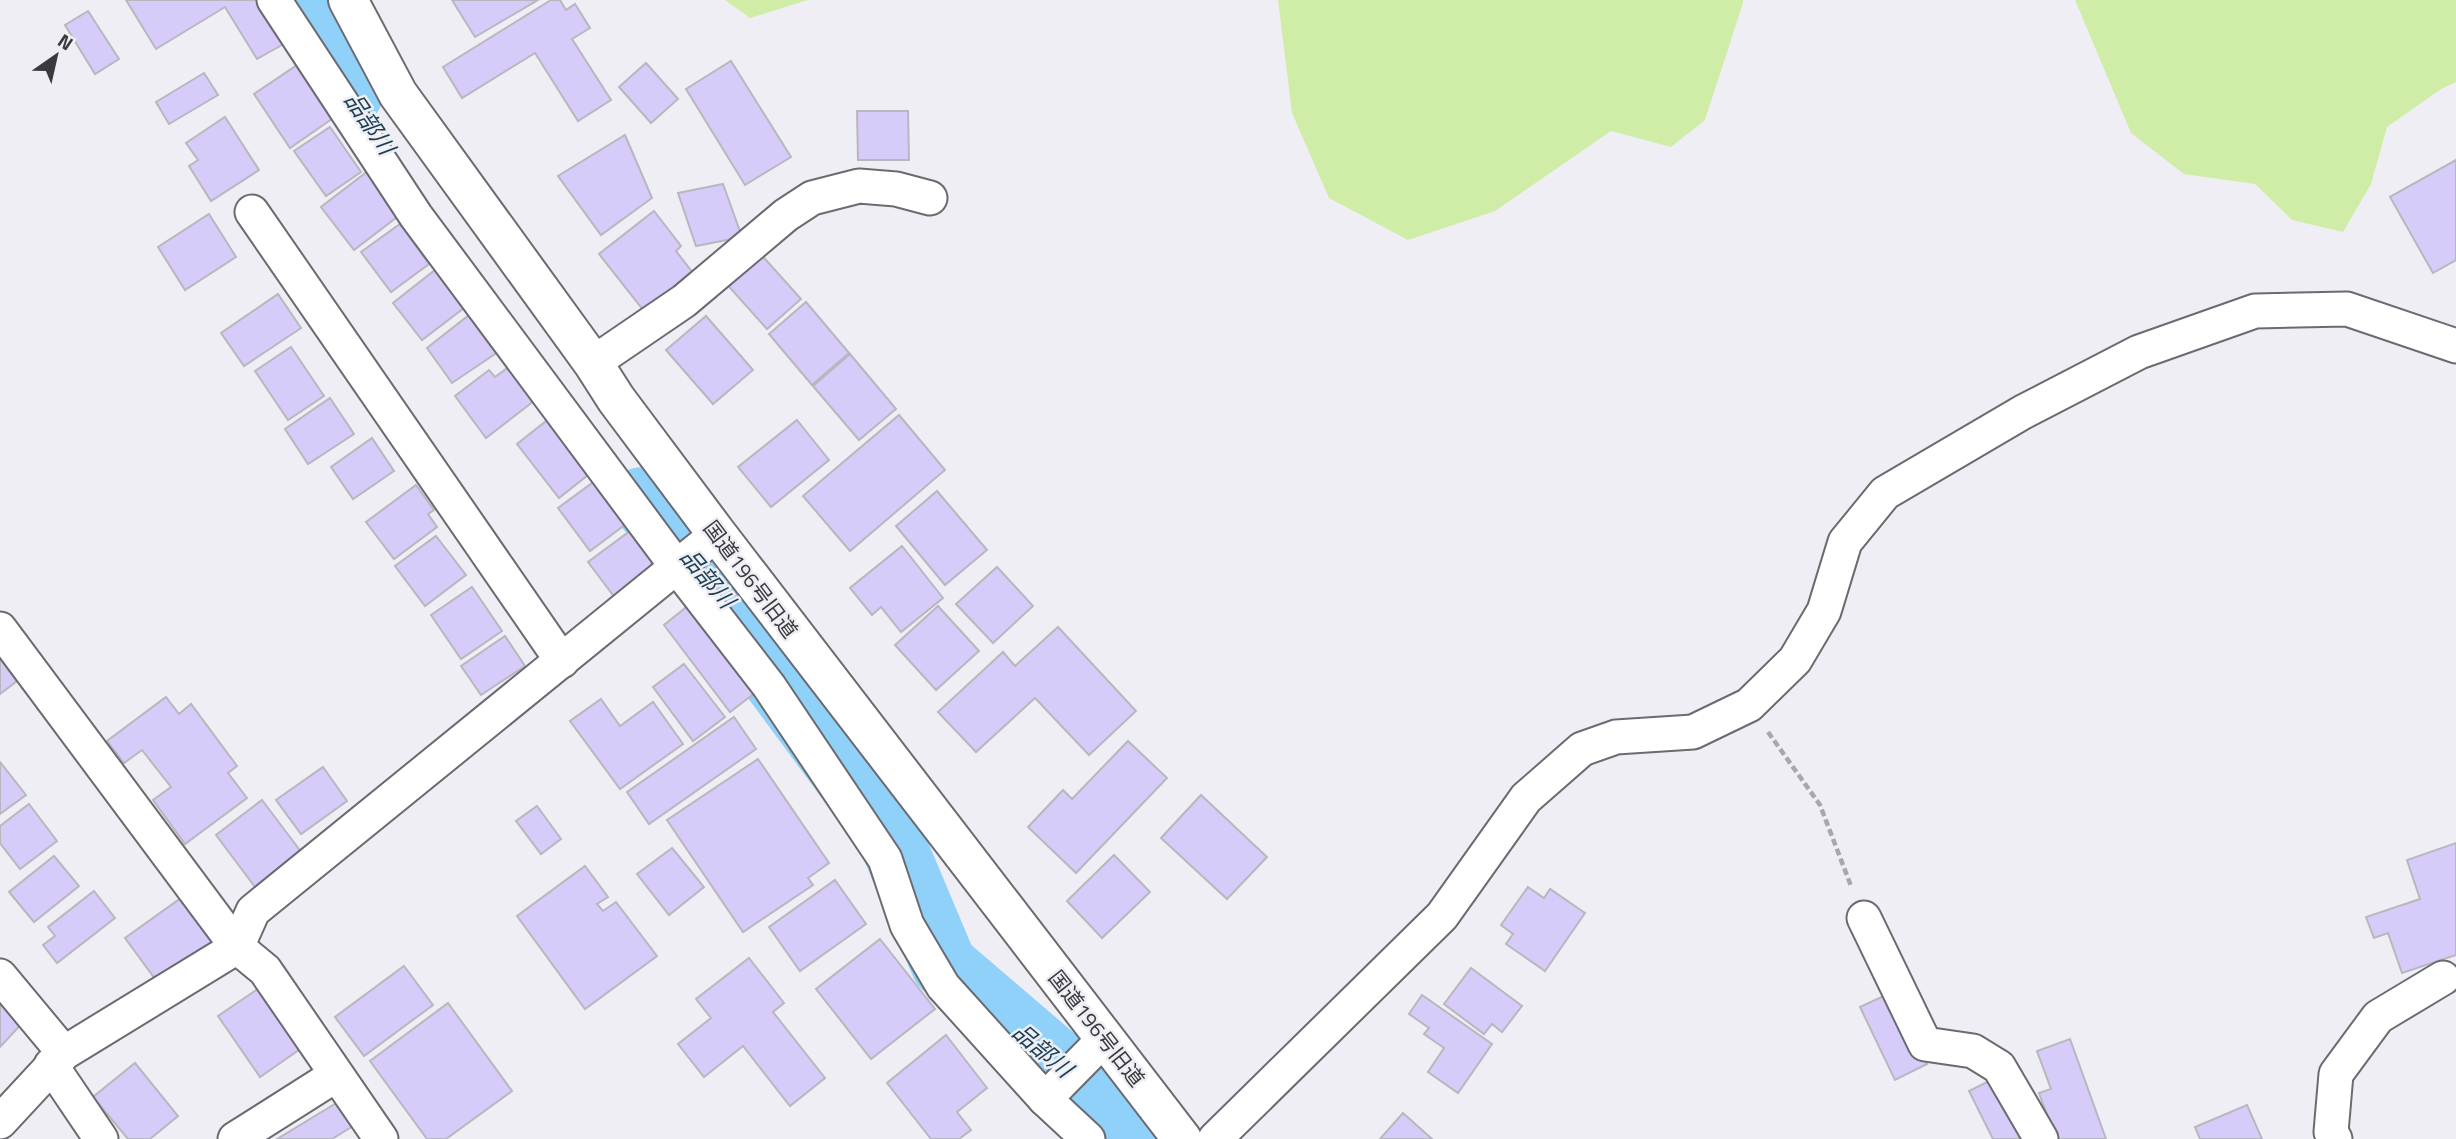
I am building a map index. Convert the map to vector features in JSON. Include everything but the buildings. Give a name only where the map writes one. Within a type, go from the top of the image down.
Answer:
[{"type":"street","points":[[274,0],[416,216],[769,686],[885,859],[907,925],[943,986],[1045,1099],[1088,1139]]},
{"type":"street","name":"国道196号旧道","points":[[348,0],[398,94],[593,363],[616,399],[1182,1139]]},
{"type":"street","points":[[593,363],[684,301],[786,215],[812,198],[859,186],[896,189],[930,198]]},
{"type":"street","points":[[252,212],[562,661]]},
{"type":"street","points":[[1215,1139],[1442,916],[1526,798],[1582,749],[1616,737],[1693,732],[1749,705],[1795,660],[1824,611],[1845,542],[1885,493],[2023,412],[2128,358],[2255,311],[2347,309],[2456,346]]},
{"type":"street","points":[[0,1122],[57,1059],[237,947],[253,911],[717,534]]},
{"type":"street","points":[[0,629],[237,947],[265,970],[381,1139]]},
{"type":"street","points":[[1864,918],[1925,1044],[1973,1051],[1999,1067],[2041,1139]]},
{"type":"street","points":[[0,976],[57,1059],[101,1139]]},
{"type":"street","points":[[2336,1139],[2331,1132],[2336,1074],[2378,1017],[2443,978]]},
{"type":"street","points":[[1045,1099],[1104,1039]]},
{"type":"street","points":[[235,1139],[336,1075]]},
{"type":"path","points":[[1749,705],[1820,805],[1864,918]]},
{"type":"green space","points":[[725,0],[808,0],[750,18]]},
{"type":"green space","points":[[1278,0],[1743,0],[1743,3],[1705,120],[1671,147],[1611,131],[1495,211],[1408,240],[1329,198],[1292,113]]},
{"type":"green space","points":[[2075,0],[2456,0],[2456,82],[2441,89],[2387,127],[2371,184],[2343,232],[2292,220],[2255,184],[2184,174],[2131,133]]},
{"type":"waterway","name":"品部川","points":[[295,0],[350,94]]},
{"type":"waterway","name":"品部川","points":[[642,500],[763,644],[772,675],[888,832],[944,965],[1091,1091],[1127,1139]]}]
